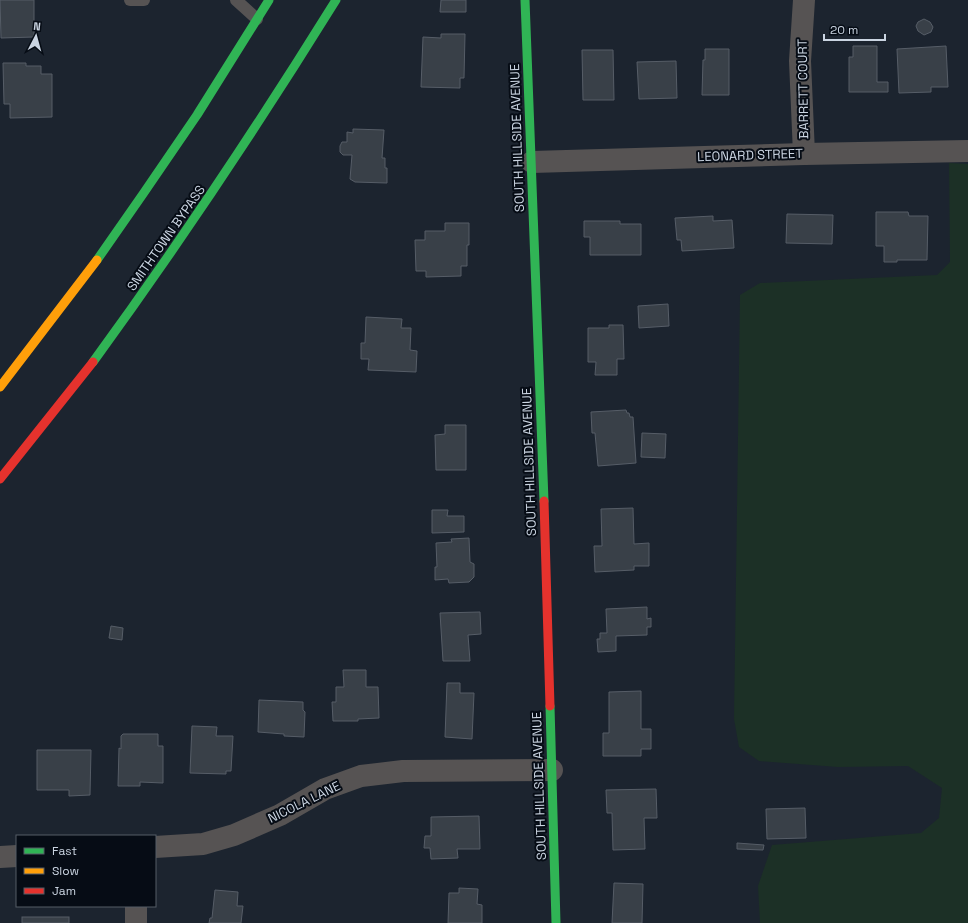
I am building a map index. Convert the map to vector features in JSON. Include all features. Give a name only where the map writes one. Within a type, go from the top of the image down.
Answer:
[{"type":"main road","points":[[0,386],[52,321],[131,211],[219,80],[269,0]]},
{"type":"main road","name":"SMITHTOWN BYPASS","points":[[0,479],[53,414],[144,293],[230,168],[336,0]]},
{"type":"main road","name":"SOUTH HILLSIDE AVENUE","points":[[525,0],[532,162],[556,923]]},
{"type":"street","name":"BARRETT COURT","points":[[804,0],[800,61],[804,154]]},
{"type":"street","name":"LEONARD STREET","points":[[532,162],[968,151]]},
{"type":"street","name":"NICOLA LANE","points":[[156,846],[203,844],[234,835],[280,815],[325,789],[361,776],[403,771],[552,770]]},
{"type":"street","points":[[0,857],[16,856]]},
{"type":"street","points":[[136,907],[136,923]]},
{"type":"lane","points":[[130,0],[144,0]]},
{"type":"lane","points":[[236,0],[257,19]]},
{"type":"green space","points":[[949,163],[968,164],[968,923],[760,923],[758,886],[772,845],[921,833],[939,818],[942,788],[908,766],[838,767],[759,761],[739,747],[734,719],[740,295],[760,283],[937,275],[950,262]]},
{"type":"building","points":[[0,0],[34,0],[34,37],[1,38]]},
{"type":"building","points":[[441,0],[466,0],[466,12],[440,12]]},
{"type":"building","points":[[924,19],[930,22],[933,27],[931,32],[924,35],[918,31],[916,26],[918,22]]},
{"type":"building","points":[[441,34],[465,34],[464,78],[460,78],[460,88],[421,87],[423,37],[441,38]]},
{"type":"building","points":[[853,46],[877,46],[877,82],[888,82],[888,92],[849,92],[849,57],[853,57]]},
{"type":"building","points":[[946,46],[948,87],[931,87],[931,92],[899,93],[897,49]]},
{"type":"building","points":[[705,49],[729,49],[729,95],[702,95],[703,60],[705,60]]},
{"type":"building","points":[[582,50],[613,50],[614,100],[583,100]]},
{"type":"building","points":[[676,61],[677,98],[639,99],[637,62]]},
{"type":"building","points":[[3,63],[26,63],[26,66],[41,66],[41,74],[52,74],[52,117],[10,118],[10,104],[4,104]]},
{"type":"building","points":[[353,129],[384,130],[382,158],[385,158],[385,168],[387,168],[387,183],[355,182],[350,179],[352,155],[343,155],[340,152],[340,146],[342,142],[347,142],[347,132],[353,133]]},
{"type":"building","points":[[876,212],[908,212],[909,216],[928,216],[927,260],[897,260],[897,262],[884,262],[884,246],[876,246]]},
{"type":"building","points":[[787,214],[833,215],[832,244],[786,243]]},
{"type":"building","points":[[713,216],[713,221],[732,220],[734,248],[682,251],[681,240],[677,240],[675,218]]},
{"type":"building","points":[[584,221],[620,221],[620,224],[641,224],[641,255],[590,255],[590,237],[584,237]]},
{"type":"building","points":[[445,223],[469,223],[467,266],[461,266],[461,276],[426,277],[426,271],[416,271],[415,240],[425,240],[425,231],[445,231]]},
{"type":"building","points":[[668,304],[669,326],[639,328],[638,306]]},
{"type":"building","points":[[366,317],[402,319],[401,328],[411,328],[410,350],[417,351],[416,372],[368,370],[369,359],[361,359],[361,343],[365,343]]},
{"type":"building","points":[[609,325],[623,325],[624,359],[617,359],[617,375],[595,375],[596,362],[588,362],[588,328],[609,328]]},
{"type":"building","points":[[626,410],[630,417],[633,417],[636,463],[598,466],[595,433],[592,433],[591,412]]},
{"type":"building","points":[[445,425],[466,425],[466,470],[436,470],[435,435],[445,434]]},
{"type":"building","points":[[642,433],[666,434],[665,458],[641,457]]},
{"type":"building","points":[[633,508],[634,544],[649,543],[649,566],[634,566],[634,570],[595,572],[594,546],[602,546],[601,509]]},
{"type":"building","points":[[432,510],[448,510],[447,516],[464,516],[464,532],[432,533]]},
{"type":"building","points":[[469,538],[470,562],[474,564],[474,577],[469,582],[449,583],[448,579],[435,580],[435,567],[437,567],[436,543],[452,542],[451,539]]},
{"type":"building","points":[[647,607],[647,619],[651,618],[651,627],[647,627],[647,635],[616,636],[616,651],[598,652],[597,639],[600,639],[600,633],[607,633],[606,609]]},
{"type":"building","points":[[480,612],[481,634],[468,635],[470,661],[443,661],[440,613]]},
{"type":"building","points":[[111,626],[123,628],[122,640],[109,638]]},
{"type":"building","points":[[343,670],[366,670],[366,687],[378,687],[379,718],[358,719],[358,721],[333,721],[332,702],[336,702],[336,687],[344,687]]},
{"type":"building","points":[[447,683],[460,683],[460,693],[474,693],[472,739],[445,737]]},
{"type":"building","points":[[641,691],[641,729],[651,729],[651,749],[641,749],[641,756],[603,756],[603,733],[609,733],[609,692]]},
{"type":"building","points":[[259,700],[303,702],[303,710],[305,712],[304,737],[258,732]]},
{"type":"building","points":[[192,726],[217,727],[216,736],[233,736],[231,771],[226,771],[226,774],[190,773]]},
{"type":"building","points":[[123,734],[158,734],[158,746],[163,746],[163,783],[140,782],[140,786],[118,786],[119,748],[121,749],[121,736]]},
{"type":"building","points":[[37,750],[91,750],[90,795],[69,796],[69,790],[37,790]]},
{"type":"building","points":[[656,789],[657,818],[644,818],[645,849],[613,850],[612,813],[607,813],[606,790]]},
{"type":"building","points":[[805,808],[806,838],[767,839],[766,809]]},
{"type":"building","points":[[479,816],[480,849],[457,849],[458,858],[431,859],[430,848],[424,848],[425,836],[431,836],[431,817]]},
{"type":"building","points":[[737,843],[764,845],[763,850],[737,849]]},
{"type":"building","points":[[614,883],[643,884],[642,923],[612,923]]},
{"type":"building","points":[[459,888],[478,889],[477,904],[482,905],[482,923],[448,923],[449,893],[459,893]]},
{"type":"building","points":[[215,890],[238,892],[237,906],[243,906],[241,923],[209,923],[210,918],[212,918]]},
{"type":"building","points":[[22,917],[69,917],[69,923],[22,923]]},
{"type":"traffic: fast","points":[[97,260],[197,115],[269,0]]},
{"type":"traffic: fast","points":[[93,362],[218,183],[336,0]]},
{"type":"traffic: fast","points":[[525,0],[544,501]]},
{"type":"traffic: fast","points":[[550,706],[556,923]]},
{"type":"traffic: slow","points":[[0,387],[97,260]]},
{"type":"traffic: jam","points":[[0,479],[93,362]]},
{"type":"traffic: jam","points":[[544,501],[550,706]]}]
